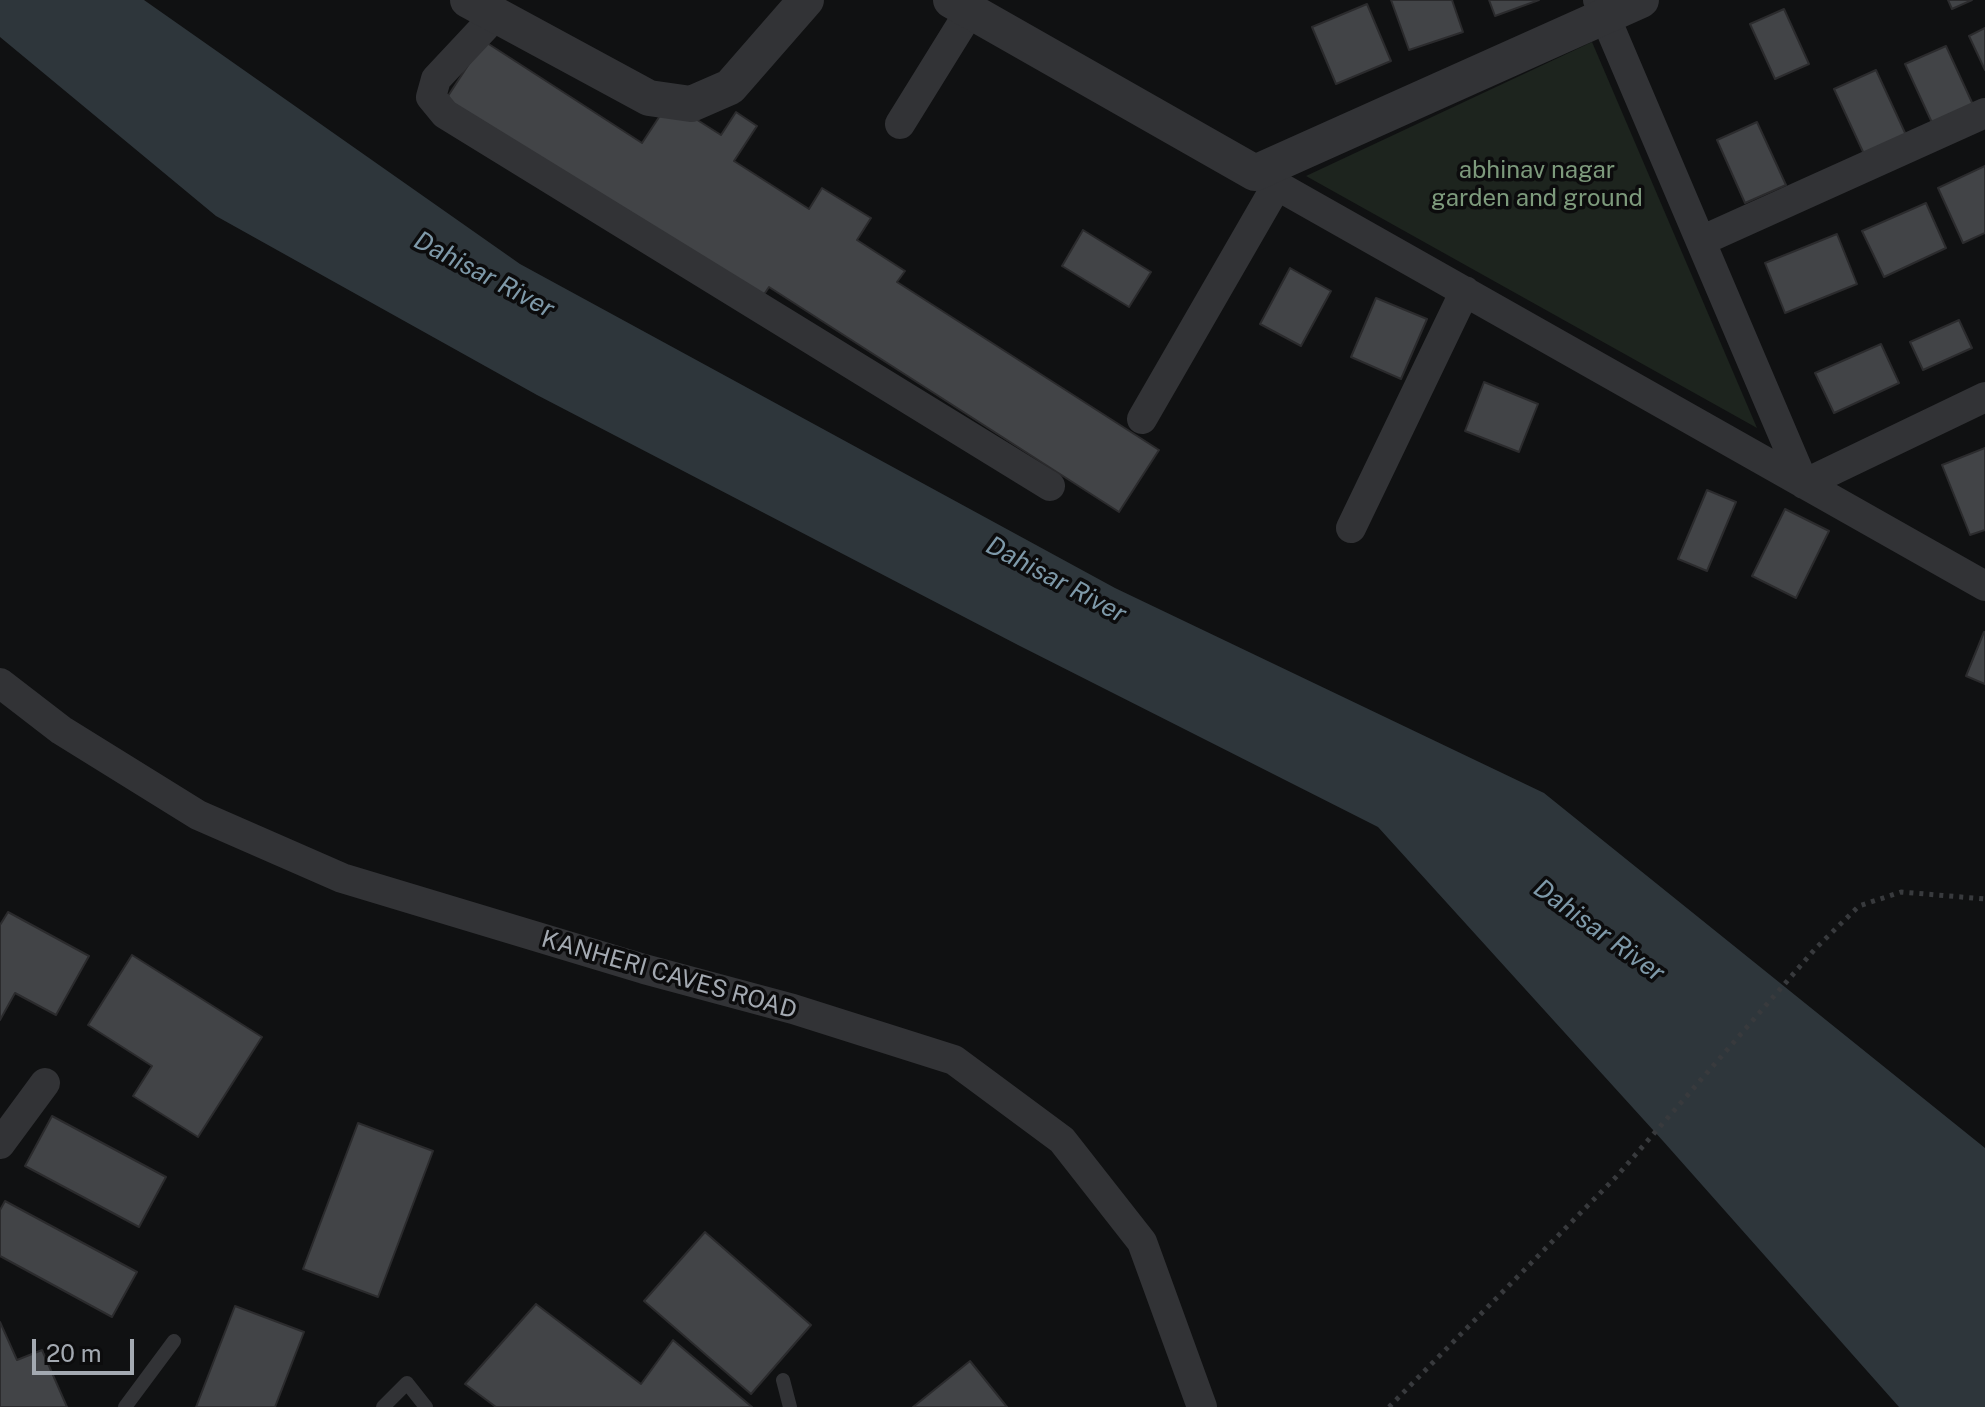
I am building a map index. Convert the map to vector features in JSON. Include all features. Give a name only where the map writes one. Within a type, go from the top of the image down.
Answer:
[{"type":"street","points":[[806,0],[730,87],[691,104],[649,98],[481,8],[436,79],[431,97],[445,114],[1050,486]]},
{"type":"street","points":[[1142,419],[1257,173],[1595,5],[1641,0]]},
{"type":"street","points":[[900,124],[960,5],[1985,586]]},
{"type":"street","points":[[1595,5],[1701,241],[1804,484]]},
{"type":"street","points":[[1701,241],[1985,113]]},
{"type":"street","points":[[1351,528],[1465,291]]},
{"type":"street","points":[[1804,484],[1985,397]]},
{"type":"street","name":"KANHERI CAVES ROAD","points":[[0,683],[61,730],[198,815],[342,878],[644,969],[793,1009],[954,1060],[1062,1140],[1142,1242],[1202,1407]]},
{"type":"street","points":[[0,1144],[45,1083]]},
{"type":"lane","points":[[125,1407],[174,1341]]},
{"type":"lane","points":[[783,1380],[790,1407]]},
{"type":"lane","points":[[383,1407],[407,1383],[426,1407]]},
{"type":"path","points":[[1389,1407],[1616,1177],[1816,948],[1859,906],[1901,892],[1985,899]]},
{"type":"green space","name":"abhinav nagar garden and ground","points":[[1592,42],[1757,428],[1306,176]]},
{"type":"water","name":"Dahisar River","points":[[0,0],[144,0],[520,264],[1115,588],[1544,793],[1985,1148],[1985,1407],[1899,1407],[1378,827],[1018,645],[537,395],[216,216],[0,37]]},
{"type":"building","points":[[1391,0],[1452,0],[1463,32],[1409,50]]},
{"type":"building","points":[[1489,0],[1539,0],[1495,16]]},
{"type":"building","points":[[1948,0],[1972,0],[1952,9]]},
{"type":"building","points":[[1367,4],[1391,61],[1336,84],[1312,27]]},
{"type":"building","points":[[1784,9],[1809,64],[1775,79],[1750,24]]},
{"type":"building","points":[[1985,28],[1985,70],[1969,36]]},
{"type":"building","points":[[484,41],[642,143],[669,102],[721,135],[736,112],[757,126],[734,161],[809,209],[822,188],[871,218],[857,240],[905,271],[897,282],[1159,450],[1119,512],[769,287],[761,299],[446,99]]},
{"type":"building","points":[[1946,46],[1975,109],[1934,127],[1905,64]]},
{"type":"building","points":[[1876,70],[1906,135],[1864,154],[1834,89]]},
{"type":"building","points":[[1757,122],[1786,185],[1745,203],[1717,140]]},
{"type":"building","points":[[1985,166],[1985,233],[1963,243],[1938,188]]},
{"type":"building","points":[[1926,203],[1946,248],[1884,277],[1862,231]]},
{"type":"building","points":[[1083,230],[1151,272],[1129,307],[1062,266]]},
{"type":"building","points":[[1837,234],[1857,284],[1785,313],[1765,263]]},
{"type":"building","points":[[1290,268],[1331,291],[1301,346],[1260,324]]},
{"type":"building","points":[[1376,298],[1427,319],[1401,379],[1351,357]]},
{"type":"building","points":[[1959,320],[1972,348],[1923,370],[1910,342]]},
{"type":"building","points":[[1881,344],[1899,383],[1834,413],[1815,373]]},
{"type":"building","points":[[1484,382],[1538,404],[1519,452],[1465,431]]},
{"type":"building","points":[[1985,448],[1985,530],[1970,535],[1942,465]]},
{"type":"building","points":[[1707,490],[1736,502],[1707,571],[1678,559]]},
{"type":"building","points":[[1785,509],[1829,531],[1796,598],[1752,576]]},
{"type":"building","points":[[1985,632],[1985,684],[1966,676]]},
{"type":"building","points":[[8,912],[89,956],[56,1015],[15,993],[0,1020],[0,925]]},
{"type":"building","points":[[132,955],[262,1037],[198,1137],[133,1096],[152,1066],[88,1025]]},
{"type":"building","points":[[52,1116],[166,1177],[139,1227],[25,1166]]},
{"type":"building","points":[[358,1123],[433,1151],[378,1297],[303,1269]]},
{"type":"building","points":[[5,1201],[137,1272],[112,1317],[0,1256],[0,1210]]},
{"type":"building","points":[[705,1232],[811,1325],[751,1394],[644,1301]]},
{"type":"building","points":[[536,1304],[641,1384],[673,1340],[752,1407],[496,1407],[465,1384]]},
{"type":"building","points":[[235,1306],[304,1332],[275,1407],[196,1407]]},
{"type":"building","points":[[0,1322],[17,1360],[42,1350],[67,1407],[0,1407]]},
{"type":"building","points":[[970,1361],[1007,1407],[913,1407]]}]
